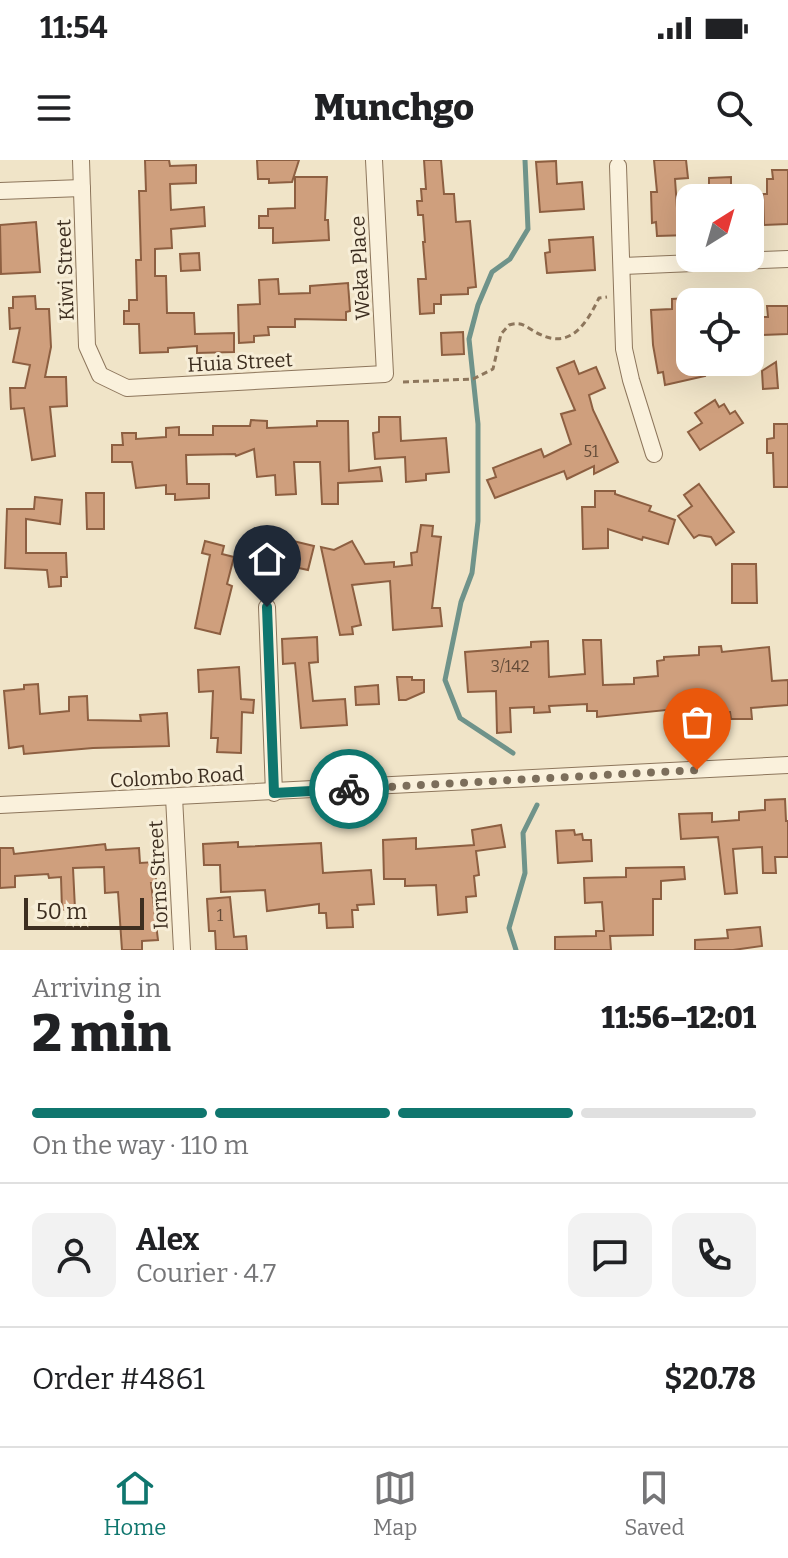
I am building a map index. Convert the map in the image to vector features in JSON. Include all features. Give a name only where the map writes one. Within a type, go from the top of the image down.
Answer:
[{"type":"street","name":"Kiwi Street","points":[[81,160],[87,346],[100,375]]},
{"type":"street","name":"Weka Place","points":[[374,160],[385,374]]},
{"type":"street","points":[[618,166],[624,349],[654,454]]},
{"type":"street","points":[[0,191],[82,188]]},
{"type":"street","points":[[623,266],[788,259]]},
{"type":"street","name":"Huia Street","points":[[100,375],[127,388],[385,374]]},
{"type":"street","points":[[267,607],[274,793]]},
{"type":"street","name":"Colombo Road","points":[[0,805],[788,765]]},
{"type":"street","name":"Iorns Street","points":[[174,797],[182,950]]},
{"type":"path","points":[[403,382],[473,379],[493,369],[501,334],[509,325],[524,324],[548,339],[562,340],[578,330],[599,298],[612,295]]},
{"type":"building","points":[[145,160],[169,160],[170,166],[196,165],[196,183],[170,184],[171,210],[204,207],[205,226],[171,229],[172,248],[155,249],[155,276],[166,276],[167,313],[194,313],[195,334],[234,333],[234,352],[197,353],[197,346],[168,348],[168,352],[140,353],[139,324],[124,324],[124,311],[129,311],[129,300],[137,300],[136,260],[141,260],[139,191],[146,191]]},
{"type":"building","points":[[257,160],[299,160],[292,182],[269,183],[269,179],[258,179]]},
{"type":"building","points":[[424,160],[441,160],[444,194],[454,194],[456,222],[470,221],[476,287],[468,288],[468,294],[441,295],[441,304],[434,304],[434,313],[420,314],[418,279],[426,279],[423,215],[418,215],[417,201],[422,201],[421,189],[426,189]]},
{"type":"building","points":[[654,160],[686,160],[688,178],[675,179],[676,235],[657,236],[656,222],[652,223],[651,192],[657,192]]},
{"type":"building","points":[[556,161],[557,184],[582,182],[584,209],[540,212],[536,162]]},
{"type":"building","points":[[772,170],[788,170],[788,224],[764,225],[764,194],[767,194],[767,179],[773,179]]},
{"type":"building","points":[[295,177],[327,177],[325,220],[328,220],[329,240],[273,243],[273,228],[259,228],[259,216],[268,216],[268,209],[295,208]]},
{"type":"building","points":[[731,177],[731,184],[709,184],[709,178]]},
{"type":"building","points":[[36,222],[40,272],[1,274],[0,225]]},
{"type":"building","points":[[593,237],[595,270],[547,273],[545,253],[550,252],[549,240]]},
{"type":"building","points":[[199,253],[200,270],[181,271],[180,254]]},
{"type":"building","points":[[278,279],[279,294],[310,293],[310,286],[348,283],[350,311],[346,312],[346,320],[295,319],[295,327],[268,327],[269,335],[254,336],[254,342],[239,343],[238,305],[260,304],[259,280]]},
{"type":"building","points":[[35,296],[36,309],[49,309],[51,347],[45,377],[66,377],[67,406],[50,407],[55,456],[32,460],[24,408],[11,409],[10,388],[25,388],[30,365],[13,362],[20,328],[10,329],[9,308],[13,308],[13,297]]},
{"type":"building","points":[[672,299],[676,299],[676,376],[705,376],[665,385],[663,372],[658,373],[651,310],[672,309]]},
{"type":"building","points":[[767,306],[788,306],[788,334],[764,335],[764,317],[768,317]]},
{"type":"building","points":[[463,332],[464,354],[442,355],[441,333]]},
{"type":"building","points":[[574,361],[579,374],[596,367],[605,388],[589,395],[618,462],[594,474],[594,466],[567,479],[564,471],[495,498],[487,480],[496,477],[493,468],[541,449],[544,457],[571,444],[561,414],[575,410],[557,368]]},
{"type":"building","points":[[776,362],[778,388],[763,389],[764,370]]},
{"type":"building","points":[[715,400],[719,407],[724,404],[730,414],[735,411],[743,423],[700,450],[688,432],[702,423],[695,413]]},
{"type":"building","points":[[379,417],[400,417],[401,441],[446,438],[449,472],[426,474],[426,480],[406,482],[405,457],[375,459],[373,433],[379,432]]},
{"type":"building","points":[[251,420],[267,421],[267,428],[317,426],[317,421],[348,421],[349,471],[380,467],[382,481],[338,483],[338,504],[322,504],[320,462],[294,462],[296,494],[276,495],[275,475],[257,477],[254,449],[236,456],[186,455],[187,484],[209,484],[209,498],[175,500],[175,494],[166,494],[166,485],[136,488],[132,462],[112,462],[112,445],[123,445],[122,433],[136,433],[136,439],[166,437],[166,428],[179,427],[179,435],[213,435],[213,426],[250,426]]},
{"type":"building","points":[[774,424],[788,424],[788,487],[774,487],[773,453],[767,453],[767,439],[774,438]]},
{"type":"building","points":[[699,484],[734,532],[716,545],[711,537],[699,535],[694,538],[678,516],[692,506],[684,495]]},
{"type":"building","points":[[595,491],[615,491],[615,494],[651,506],[649,511],[675,520],[668,544],[643,537],[642,540],[608,529],[608,548],[583,549],[582,507],[595,507]]},
{"type":"building","points":[[86,493],[104,493],[104,529],[87,529]]},
{"type":"building","points":[[35,497],[62,500],[60,524],[26,519],[26,553],[66,553],[67,577],[61,577],[61,586],[49,587],[47,570],[5,568],[7,509],[34,509]]},
{"type":"building","points":[[421,525],[433,526],[432,536],[441,537],[432,608],[440,608],[442,626],[393,630],[390,581],[352,585],[361,625],[352,627],[353,634],[340,635],[321,547],[334,550],[352,541],[365,564],[394,562],[394,567],[412,565],[411,553],[417,552]]},
{"type":"building","points":[[268,535],[314,546],[308,570],[285,565],[284,571],[261,566]]},
{"type":"building","points":[[205,541],[224,546],[222,554],[234,557],[227,584],[232,586],[220,634],[195,628],[210,555],[202,553]]},
{"type":"building","points":[[732,564],[756,564],[757,603],[732,603]]},
{"type":"building","points":[[317,637],[318,662],[309,663],[313,701],[345,699],[347,725],[301,728],[295,663],[283,664],[282,639]]},
{"type":"building","points":[[583,640],[601,640],[603,685],[634,684],[634,678],[658,676],[657,661],[664,660],[664,657],[699,655],[699,647],[721,646],[722,652],[769,647],[772,681],[788,680],[788,705],[751,708],[752,719],[731,719],[730,712],[686,714],[686,708],[597,717],[597,711],[587,711],[587,704],[549,706],[550,712],[534,713],[534,707],[510,708],[511,732],[497,733],[496,691],[468,692],[465,652],[531,647],[531,642],[548,641],[549,677],[585,674]]},
{"type":"building","points":[[239,667],[241,699],[254,700],[253,713],[242,712],[241,753],[217,752],[218,738],[211,738],[213,691],[199,692],[198,670]]},
{"type":"building","points":[[397,677],[424,680],[424,692],[399,700]]},
{"type":"building","points":[[38,684],[40,714],[69,711],[69,697],[87,696],[88,720],[141,721],[140,715],[167,713],[169,746],[24,754],[23,746],[9,748],[4,691]]},
{"type":"building","points":[[378,685],[379,704],[356,705],[355,687]]},
{"type":"building","points":[[785,799],[788,857],[775,857],[776,873],[763,873],[762,847],[733,849],[737,893],[725,894],[718,837],[681,839],[679,814],[712,813],[712,822],[739,820],[739,812],[765,810],[765,800]]},
{"type":"building","points":[[501,825],[505,847],[476,851],[479,875],[474,876],[476,896],[466,897],[467,912],[438,915],[436,885],[405,886],[405,879],[384,879],[383,840],[416,838],[416,849],[474,845],[472,830]]},
{"type":"building","points":[[574,830],[575,835],[582,834],[583,840],[591,840],[592,861],[558,863],[556,831]]},
{"type":"building","points":[[238,842],[238,847],[321,843],[323,873],[371,870],[374,904],[357,905],[358,910],[352,910],[353,927],[327,928],[326,913],[319,913],[319,904],[267,911],[265,890],[221,892],[220,865],[204,865],[203,844]]},
{"type":"building","points":[[105,844],[106,850],[139,848],[140,863],[155,862],[156,883],[151,883],[158,940],[142,941],[142,950],[122,950],[118,892],[105,893],[104,867],[73,868],[75,909],[62,910],[61,877],[49,878],[48,874],[15,876],[15,887],[0,888],[0,848],[13,848],[14,854]]},
{"type":"building","points":[[684,867],[685,879],[661,881],[661,899],[653,899],[653,935],[610,936],[611,950],[555,950],[555,937],[596,936],[596,931],[604,931],[602,902],[585,903],[584,878],[626,877],[626,868]]},
{"type":"building","points":[[230,897],[234,937],[246,936],[247,950],[216,950],[215,931],[209,931],[207,899]]},
{"type":"building","points":[[760,927],[762,946],[695,950],[695,940],[728,938],[727,930]]},
{"type":"waterway","points":[[513,753],[460,718],[445,680],[461,602],[472,573],[478,521],[478,424],[469,339],[478,305],[492,272],[510,259],[528,229],[525,160]]},
{"type":"waterway","points":[[516,950],[509,928],[525,873],[523,833],[537,805]]},
{"type":"way so far","points":[[349,789],[697,770]]},
{"type":"route","points":[[267,607],[274,793],[349,789]]}]
